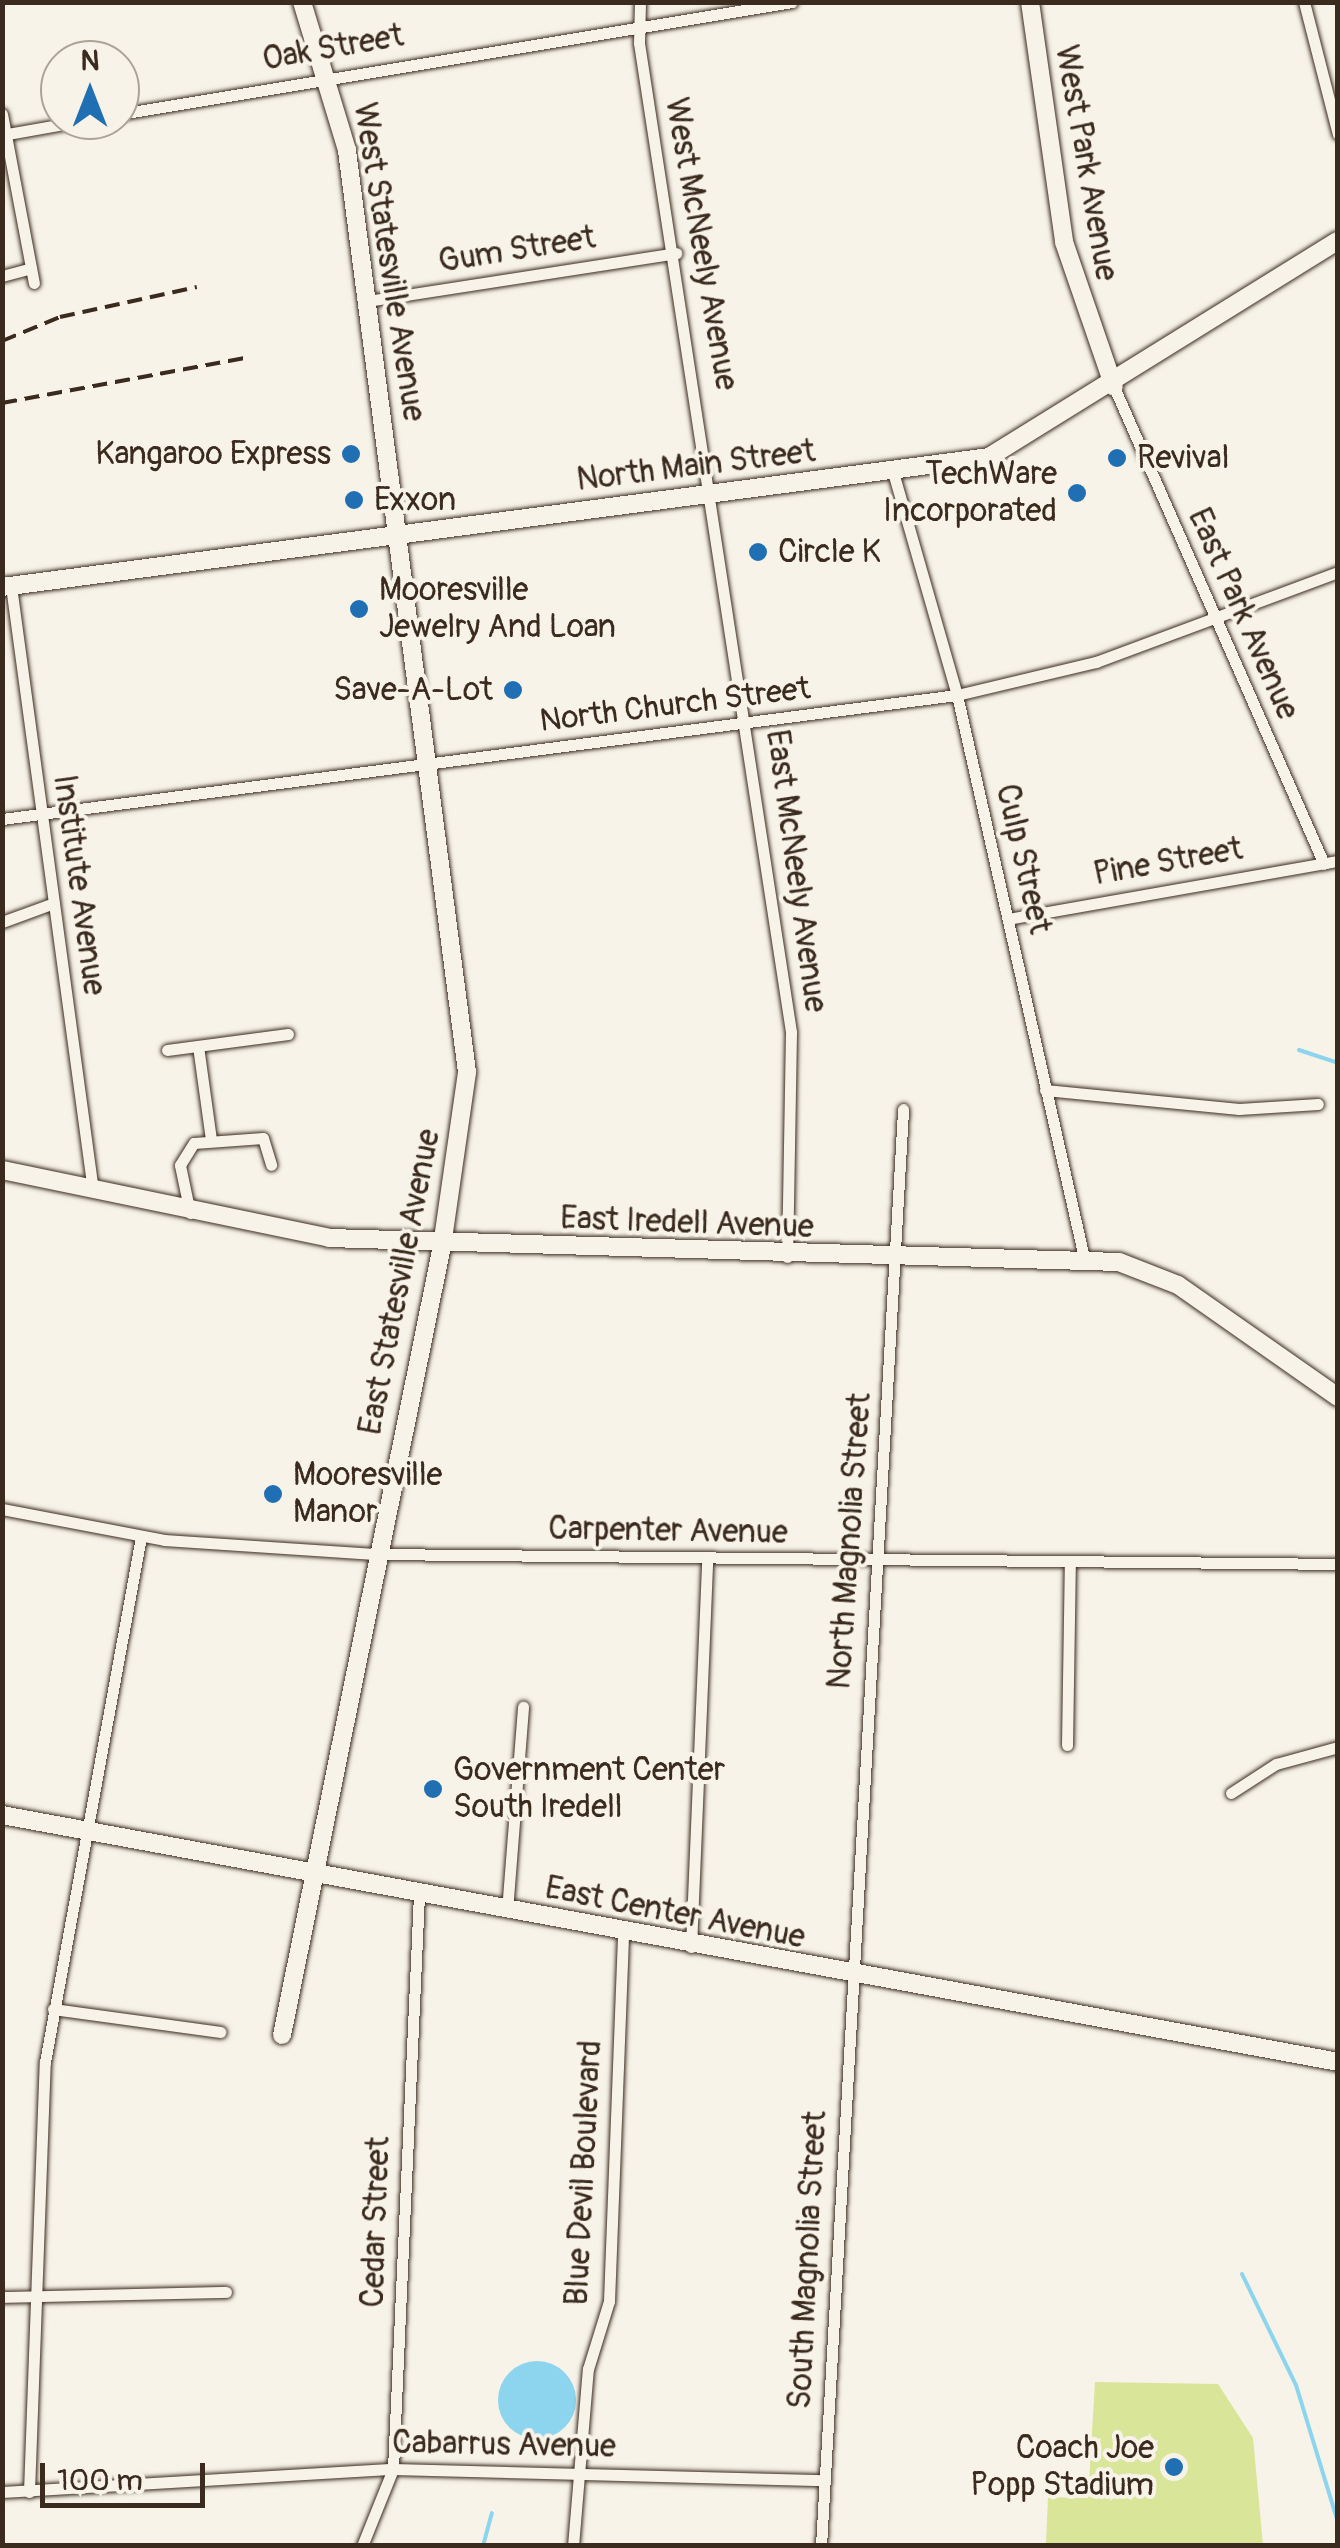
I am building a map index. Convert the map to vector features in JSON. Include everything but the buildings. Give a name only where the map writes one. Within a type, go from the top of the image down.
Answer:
[{"type":"street","name":"West Statesville Avenue","points":[[302,2],[327,75],[367,301],[397,535]]},
{"type":"street","name":"West McNeely Avenue","points":[[640,2],[638,27],[715,494]]},
{"type":"street","name":"Oak Street","points":[[140,110],[327,75],[792,2]]},
{"type":"street","name":"West Park Avenue","points":[[1030,2],[1064,242],[1114,387]]},
{"type":"street","points":[[1304,2],[1338,134]]},
{"type":"street","points":[[2,114],[34,283]]},
{"type":"street","points":[[4,135],[40,128]]},
{"type":"street","name":"North Main Street","points":[[7,586],[990,457],[1114,387],[1338,241]]},
{"type":"street","name":"Gum Street","points":[[367,301],[676,253]]},
{"type":"street","points":[[2,276],[31,268]]},
{"type":"street","name":"East Park Avenue","points":[[1114,387],[1216,619],[1331,862]]},
{"type":"street","name":"Culp Street","points":[[893,472],[957,695],[1085,1262]]},
{"type":"street","name":"East McNeely Avenue","points":[[715,494],[792,1032],[787,1257]]},
{"type":"street","name":"East Statesville Avenue","points":[[282,2035],[319,1875],[375,1554],[442,1246],[467,1072],[397,535]]},
{"type":"street","name":"North Church Street","points":[[2,819],[957,695],[1096,662],[1338,572]]},
{"type":"street","name":"Institute Avenue","points":[[7,586],[93,1191]]},
{"type":"street","name":"Pine Street","points":[[1008,919],[1331,862]]},
{"type":"street","points":[[2,922],[54,903]]},
{"type":"street","points":[[167,1050],[288,1034]]},
{"type":"street","points":[[198,1046],[211,1140]]},
{"type":"street","points":[[1045,1090],[1239,1108],[1318,1104]]},
{"type":"street","name":"North Magnolia Street","points":[[850,1977],[904,1108]]},
{"type":"street","points":[[190,1213],[182,1151],[211,1140],[263,1138],[271,1165]]},
{"type":"street","name":"East Iredell Avenue","points":[[2,1170],[273,1231],[442,1246],[1085,1262],[1148,1269],[1178,1285],[1338,1397]]},
{"type":"street","name":"Carpenter Avenue","points":[[2,1509],[141,1537],[375,1554],[1338,1564]]},
{"type":"street","points":[[29,2492],[53,2009],[90,1831],[141,1537]]},
{"type":"street","points":[[690,1947],[707,1559]]},
{"type":"street","points":[[1068,1745],[1070,1563]]},
{"type":"street","points":[[506,1911],[523,1707]]},
{"type":"street","points":[[1231,1794],[1276,1764],[1338,1747]]},
{"type":"street","name":"East Center Avenue","points":[[2,1815],[850,1977],[1338,2062]]},
{"type":"street","name":"Cedar Street","points":[[362,2546],[393,2469],[419,1894]]},
{"type":"street","name":"Blue Devil Boulevard","points":[[573,2546],[588,2370],[609,2301],[623,1934]]},
{"type":"street","name":"South Magnolia Street","points":[[821,2546],[850,1977]]},
{"type":"street","points":[[53,2009],[220,2032]]},
{"type":"street","points":[[2,2297],[226,2292]]},
{"type":"street","name":"Cabarrus Avenue","points":[[2,2492],[393,2469],[824,2480]]},
{"type":"green space","name":"Coach Joe Popp Stadium","points":[[1095,2382],[1218,2384],[1253,2438],[1263,2545],[1046,2545],[1048,2497],[1088,2498]]},
{"type":"water","points":[[537,2361],[565,2372],[576,2400],[565,2428],[537,2439],[509,2428],[498,2400],[509,2372]]},
{"type":"waterway","points":[[1299,1050],[1338,1063]]},
{"type":"waterway","points":[[1242,2274],[1296,2385],[1338,2522]]},
{"type":"waterway","points":[[483,2546],[492,2513]]},
{"type":"railway","points":[[2,341],[60,317],[197,287]]},
{"type":"railway","points":[[2,403],[249,357]]},
{"type":"place","name":"Kangaroo Express","points":[[351,454]]},
{"type":"place","name":"Revival","points":[[1117,458]]},
{"type":"place","name":"TechWare Incorporated","points":[[1077,493]]},
{"type":"place","name":"Exxon","points":[[354,500]]},
{"type":"place","name":"Circle K","points":[[758,552]]},
{"type":"place","name":"Mooresville Jewelry And Loan","points":[[359,609]]},
{"type":"place","name":"Save-A-Lot","points":[[513,690]]},
{"type":"place","name":"Mooresville Manor","points":[[273,1494]]},
{"type":"place","name":"Government Center South Iredell","points":[[433,1789]]},
{"type":"place","name":"Coach Joe Popp Stadium","points":[[1174,2467]]}]
